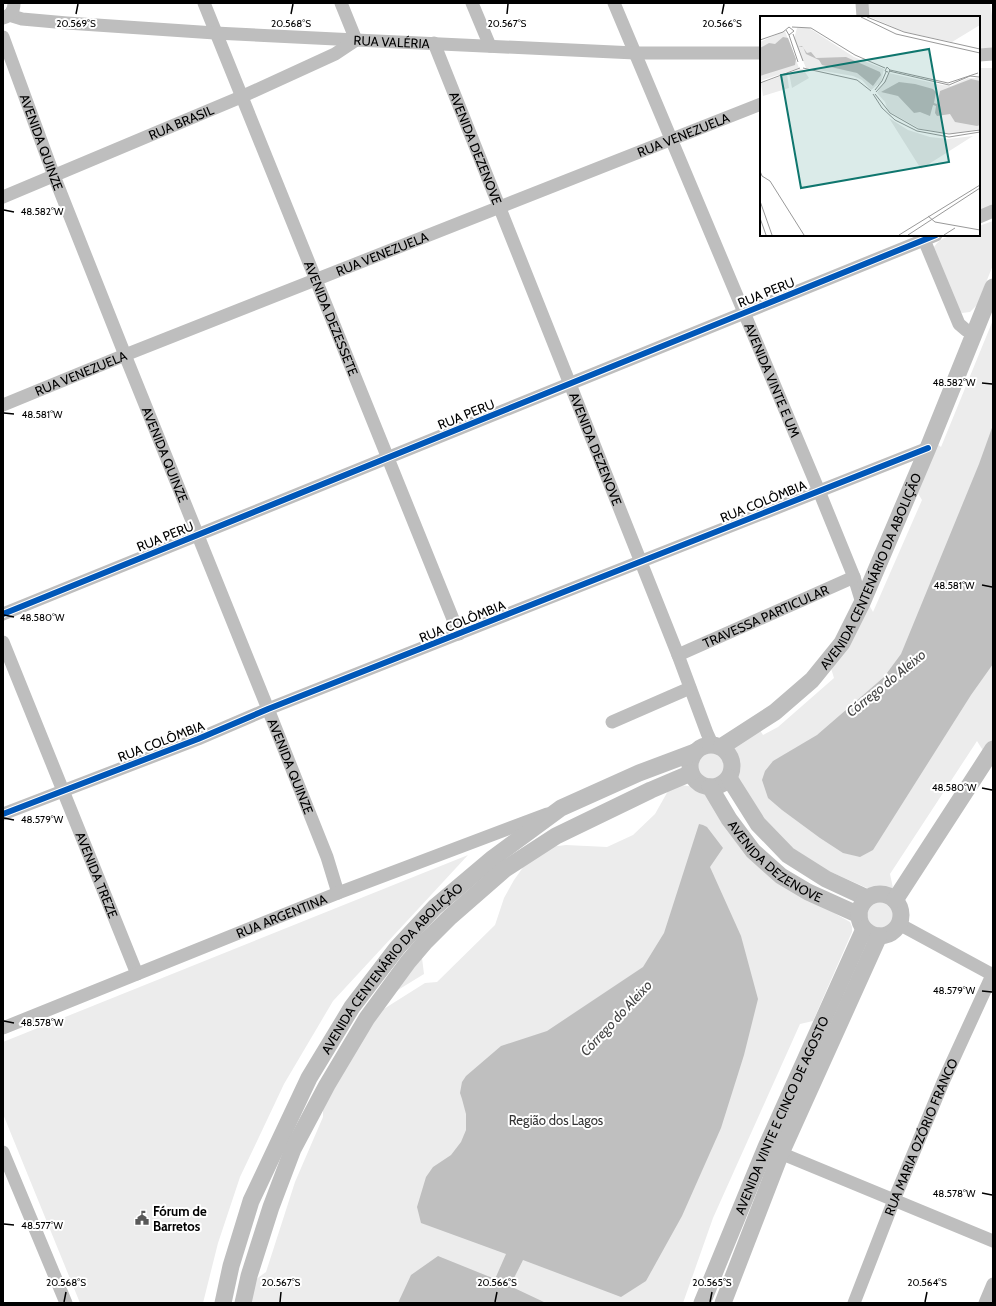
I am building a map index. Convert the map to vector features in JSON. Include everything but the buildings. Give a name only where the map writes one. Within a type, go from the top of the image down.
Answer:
[{"type":"street","name":"AVENIDA DEZESSETE","points":[[204,3],[459,634]]},
{"type":"street","points":[[341,3],[356,40]]},
{"type":"street","points":[[472,3],[490,46]]},
{"type":"street","name":"AVENIDA VINTE E UM","points":[[614,3],[819,491],[854,577],[862,603]]},
{"type":"street","points":[[862,3],[863,16]]},
{"type":"street","name":"RUA VALÉRIA","points":[[10,11],[22,19],[215,33],[635,53],[760,53]]},
{"type":"street","name":"AVENIDA QUINZE","points":[[3,37],[54,176],[327,857],[338,893]]},
{"type":"street","name":"RUA BRASIL","points":[[3,197],[241,97],[335,54],[356,40]]},
{"type":"street","name":"AVENIDA DEZENOVE","points":[[434,43],[678,655],[707,733],[717,745]]},
{"type":"street","points":[[980,55],[993,54]]},
{"type":"street","name":"RUA VENEZUELA","points":[[3,405],[125,355],[760,104]]},
{"type":"street","points":[[980,217],[993,212]]},
{"type":"street","points":[[923,238],[959,324],[966,330],[975,333]]},
{"type":"street","name":"RUA PERU","points":[[3,614],[744,313],[923,238]]},
{"type":"street","name":"AVENIDA CENTENÁRIO DA ABOLIÇÃO","points":[[717,745],[774,712],[812,680],[842,643],[862,603],[928,448],[993,287]]},
{"type":"street","name":"RUA COLÔMBIA","points":[[3,814],[198,739],[268,709],[928,448]]},
{"type":"street","name":"TRAVESSA PARTICULAR","points":[[678,655],[854,577]]},
{"type":"street","name":"AVENIDA TREZE","points":[[3,642],[138,974]]},
{"type":"street","points":[[612,722],[690,688]]},
{"type":"street","points":[[717,745],[727,751],[731,757],[733,764],[732,772],[729,778],[721,785],[710,787],[704,786],[694,779],[691,773],[690,762],[695,752],[704,746],[717,745]]},
{"type":"street","points":[[895,900],[993,749]]},
{"type":"street","name":"AVENIDA CENTENÁRIO DA ABOLIÇÃO","points":[[223,1303],[231,1266],[251,1201],[309,1078],[352,1007],[397,948],[435,907],[493,858],[561,808],[639,773],[695,752]]},
{"type":"street","name":"AVENIDA CENTENÁRIO DA ABOLIÇÃO","points":[[243,1303],[249,1276],[271,1207],[294,1149],[327,1085],[367,1018],[408,962],[425,942],[450,917],[505,869],[556,836],[651,790],[691,773]]},
{"type":"street","name":"AVENIDA DEZENOVE","points":[[729,778],[758,824],[788,855],[826,879],[867,898]]},
{"type":"street","name":"AVENIDA DEZENOVE","points":[[710,787],[729,819],[753,851],[781,876],[867,927]]},
{"type":"street","name":"RUA ARGENTINA","points":[[3,1028],[338,893],[561,808]]},
{"type":"street","points":[[876,894],[887,894],[895,900],[900,907],[901,916],[899,924],[894,930],[887,935],[867,927],[861,905],[867,898],[876,894]]},
{"type":"street","points":[[899,924],[993,974]]},
{"type":"street","name":"AVENIDA VINTE E CINCO DE AGOSTO","points":[[702,1303],[766,1147],[867,927]]},
{"type":"street","name":"AVENIDA VINTE E CINCO DE AGOSTO","points":[[723,1303],[867,927]]},
{"type":"street","name":"RUA MARIA OZÓRIO FRANCO","points":[[854,1303],[894,1200],[944,1082],[993,974]]},
{"type":"street","points":[[766,1147],[993,1241]]},
{"type":"street","points":[[3,1152],[66,1303]]},
{"type":"street","points":[[985,1303],[993,1284]]},
{"type":"green space","points":[[868,3],[990,3],[993,22],[993,48],[980,48],[980,16],[870,16]]},
{"type":"green space","points":[[980,68],[993,68],[993,205],[980,210]]},
{"type":"green space","points":[[993,221],[993,265],[977,305],[970,312],[962,313],[956,309],[934,247],[938,242],[952,236],[980,236],[980,226]]},
{"type":"green space","points":[[993,320],[993,739],[984,752],[977,741],[890,874],[893,888],[891,891],[867,888],[824,869],[785,843],[759,814],[735,773],[734,751],[731,744],[758,727],[763,735],[778,727],[834,678],[830,665],[867,601],[873,612],[922,500],[916,490],[935,442],[941,447]]},
{"type":"green space","points":[[711,751],[722,755],[726,766],[722,777],[711,781],[700,777],[696,766],[700,755]]},
{"type":"green space","name":"Região dos Lagos","points":[[681,785],[695,787],[706,796],[790,888],[850,922],[852,927],[852,932],[813,1021],[800,1024],[713,1218],[683,1303],[249,1303],[255,1280],[266,1272],[295,1182],[323,1117],[323,1102],[379,1012],[425,983],[437,982],[495,925],[504,898],[514,880],[529,859],[550,847],[566,845],[607,847],[633,835],[655,814],[668,791]]},
{"type":"green space","points":[[468,855],[333,1001],[284,1084],[240,1177],[218,1243],[203,1303],[80,1303],[3,1114],[3,1042]]},
{"type":"green space","points":[[880,900],[891,904],[895,915],[891,926],[880,930],[869,926],[865,915],[869,904]]},
{"type":"green space","points":[[422,958],[424,974],[393,993]]},
{"type":"water","name":"Córrego do Aleixo","points":[[993,425],[993,664],[971,695],[873,850],[860,857],[843,853],[820,838],[768,798],[762,780],[765,771],[773,761],[817,735],[884,677],[901,654],[979,464]]},
{"type":"water","name":"Córrego do Aleixo","points":[[699,824],[707,827],[723,848],[710,867],[741,936],[758,999],[744,1055],[721,1128],[682,1216],[646,1281],[621,1297],[523,1260],[510,1286],[546,1303],[398,1303],[411,1275],[438,1256],[495,1279],[506,1254],[421,1223],[417,1207],[426,1177],[433,1167],[451,1155],[461,1142],[466,1130],[466,1114],[460,1093],[462,1082],[466,1076],[501,1046],[547,1031],[643,967],[664,933]]},
{"type":"cycle path","points":[[3,614],[934,236]]},
{"type":"cycle path","points":[[3,814],[198,739],[268,709],[928,448]]},
{"type":"place","name":"Fórum de Barretos","points":[[142,1218]]}]
